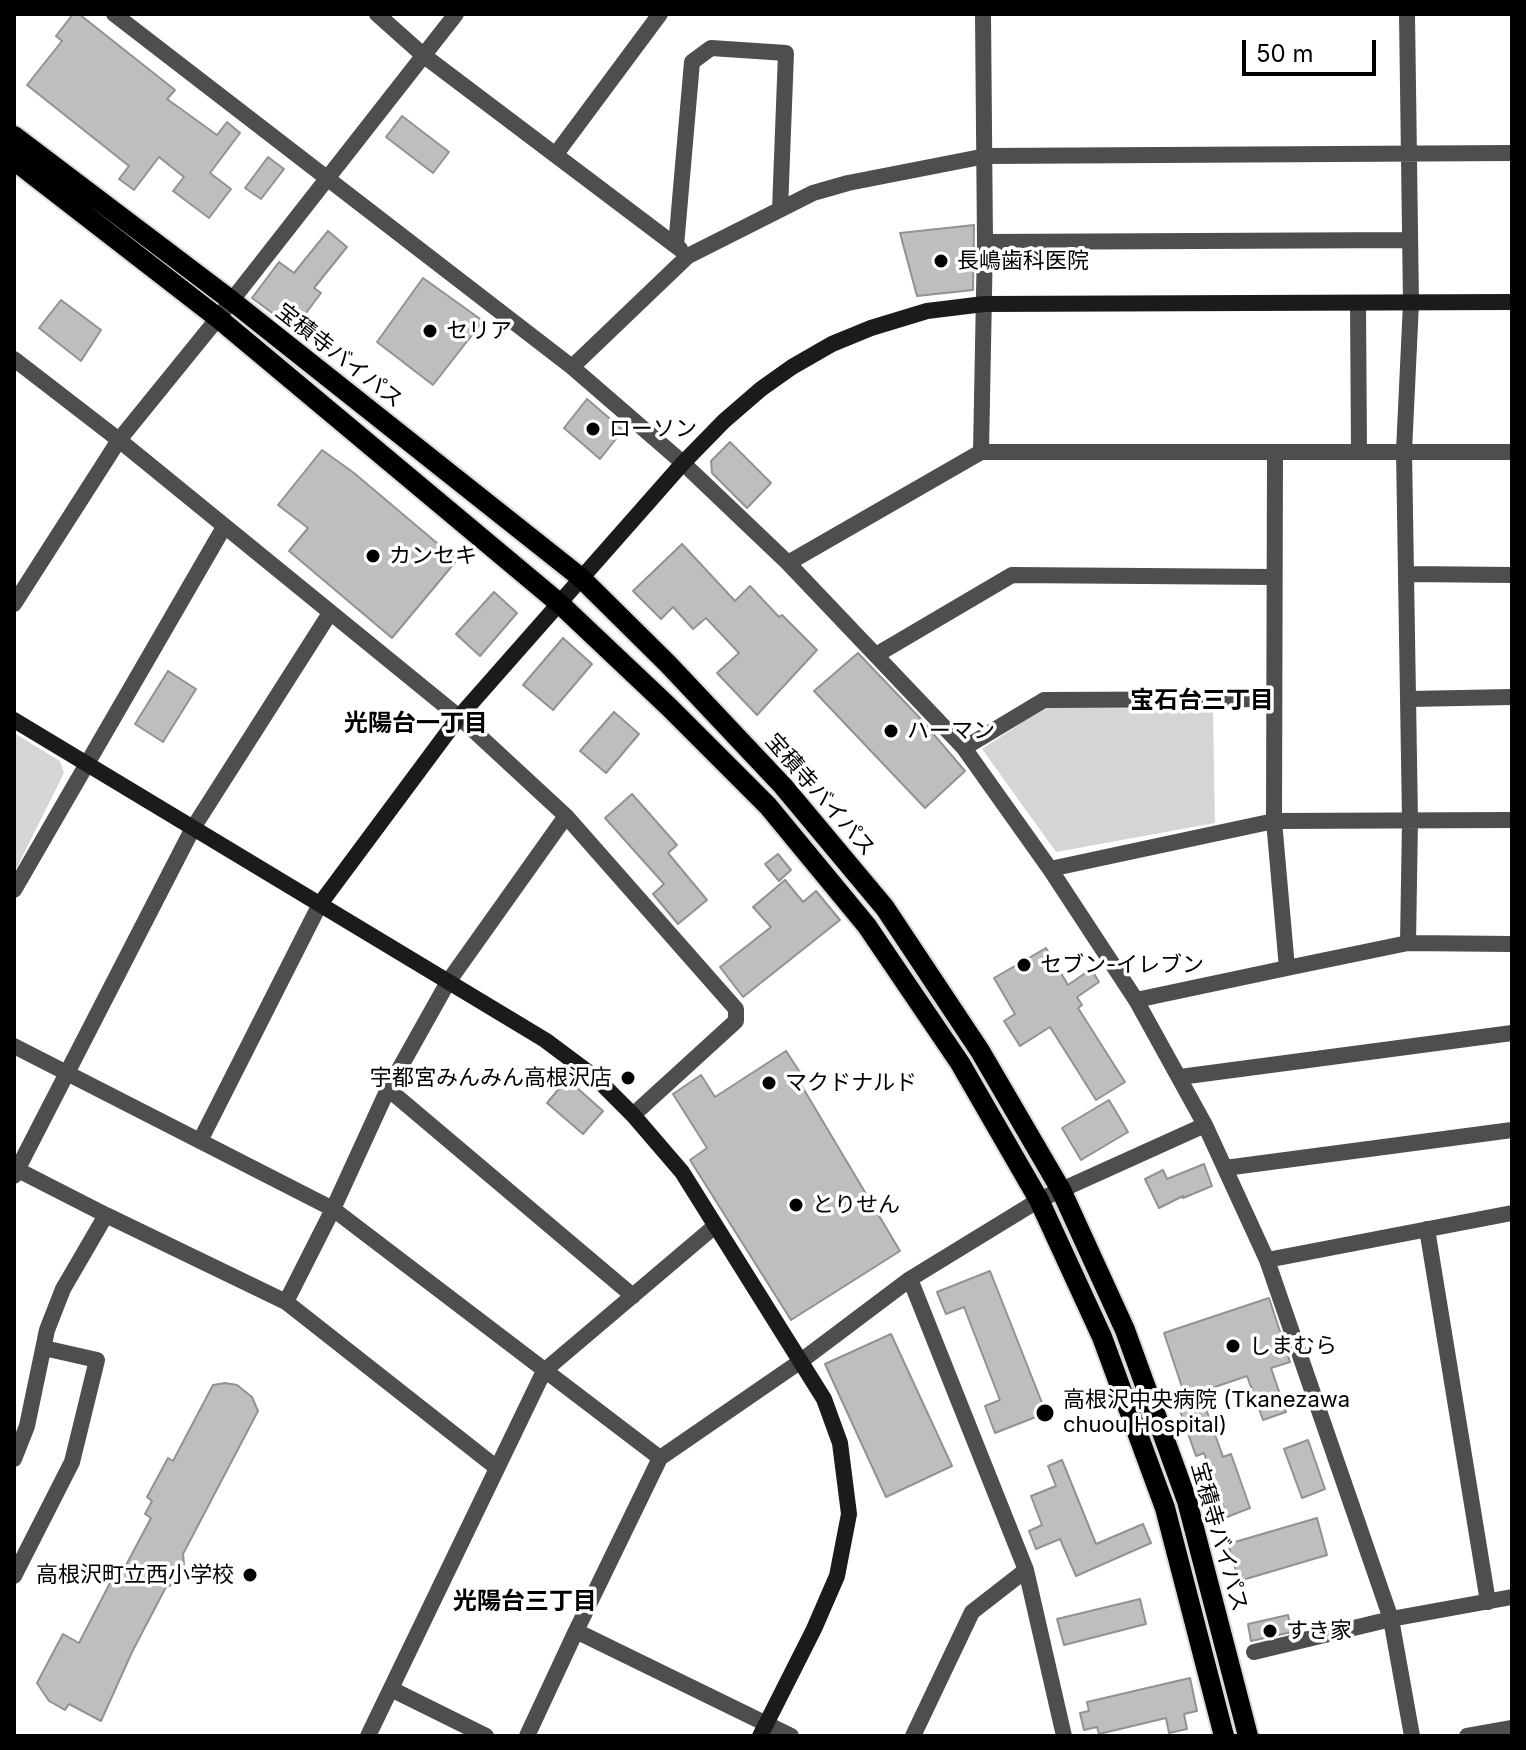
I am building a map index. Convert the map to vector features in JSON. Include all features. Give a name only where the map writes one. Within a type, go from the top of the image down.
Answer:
[{"type":"main road","name":"宝積寺バイパス","points":[[14,136],[232,301],[580,577],[668,664],[783,786],[885,908],[980,1051],[1061,1190],[1125,1330],[1187,1501],[1248,1736]]},
{"type":"main road","name":"宝積寺バイパス","points":[[14,160],[218,318],[559,603],[768,806],[867,926],[960,1063],[1039,1200],[1102,1337],[1165,1508],[1224,1736]]},
{"type":"street","points":[[114,14],[572,367],[683,463],[788,563],[964,748],[1050,869],[1136,1000],[1205,1125],[1267,1260],[1391,1619],[1412,1736]]},
{"type":"street","points":[[377,14],[423,55],[682,251]]},
{"type":"street","points":[[14,604],[119,440],[456,14]]},
{"type":"street","points":[[556,154],[660,14]]},
{"type":"street","points":[[981,452],[986,156],[983,14]]},
{"type":"street","points":[[1407,14],[1411,303],[1404,451],[1410,820],[1408,943]]},
{"type":"street","points":[[682,251],[692,62],[711,48],[786,53],[780,210]]},
{"type":"street","points":[[572,367],[682,251],[813,193],[848,183],[986,156],[1512,153]]},
{"type":"street","points":[[985,242],[1408,240]]},
{"type":"street","points":[[200,1141],[320,904],[459,717],[683,463],[724,421],[792,367],[832,344],[871,328],[927,311],[984,304],[1512,302]]},
{"type":"street","points":[[1358,303],[1359,451]]},
{"type":"street","points":[[14,359],[119,440],[459,717],[566,816],[736,1009],[736,1021],[633,1115]]},
{"type":"street","points":[[788,563],[981,452],[1512,452]]},
{"type":"street","points":[[1275,452],[1274,821],[1287,968]]},
{"type":"street","points":[[14,890],[224,527]]},
{"type":"street","points":[[1407,574],[1512,575]]},
{"type":"street","points":[[876,655],[1012,575],[1274,577]]},
{"type":"street","points":[[330,613],[193,828],[15,1171],[286,1302],[497,1468]]},
{"type":"street","points":[[1409,699],[1512,697]]},
{"type":"street","points":[[964,748],[1044,700],[1274,699]]},
{"type":"street","points":[[14,720],[545,1040],[596,1078],[682,1172],[824,1399],[840,1443],[849,1514],[837,1576],[763,1730]]},
{"type":"street","points":[[286,1302],[388,1089],[448,982],[566,816]]},
{"type":"street","points":[[1050,869],[1274,821],[1512,820]]},
{"type":"street","points":[[1136,1000],[1408,943],[1512,944]]},
{"type":"street","points":[[1180,1077],[1512,1033]]},
{"type":"street","points":[[14,1046],[333,1209],[660,1458]]},
{"type":"street","points":[[388,1089],[633,1296]]},
{"type":"street","points":[[527,1736],[660,1458],[801,1361],[910,1279],[1039,1200],[1205,1125]]},
{"type":"street","points":[[1225,1168],[1512,1130]]},
{"type":"street","points":[[1267,1260],[1512,1213]]},
{"type":"street","points":[[14,1459],[27,1426],[47,1330],[63,1289],[106,1215]]},
{"type":"street","points":[[368,1736],[544,1371],[715,1226]]},
{"type":"street","points":[[1427,1229],[1488,1602]]},
{"type":"street","points":[[910,1279],[1026,1570],[1064,1736]]},
{"type":"street","points":[[14,1576],[72,1462],[97,1360],[44,1348]]},
{"type":"street","points":[[913,1736],[972,1612],[1026,1570]]},
{"type":"street","points":[[1254,1652],[1391,1619],[1512,1597]]},
{"type":"street","points":[[576,1631],[763,1730],[791,1736]]},
{"type":"street","points":[[391,1689],[486,1736]]},
{"type":"street","points":[[1467,1736],[1512,1728]]},
{"type":"shaded area","points":[[1046,707],[1213,710],[1215,823],[1056,852],[982,749]]},
{"type":"shaded area","points":[[14,733],[60,761],[64,773],[14,873]]},
{"type":"building","points":[[73,14],[79,14],[175,90],[167,99],[217,135],[227,122],[240,133],[210,173],[231,189],[209,218],[173,191],[184,177],[159,157],[134,190],[119,179],[129,166],[27,85],[62,41],[56,36]]},
{"type":"building","points":[[402,116],[449,152],[433,173],[386,137]]},
{"type":"building","points":[[268,157],[284,169],[261,199],[245,188]]},
{"type":"building","name":"長嶋歯科医院","points":[[974,225],[973,290],[917,296],[900,233]]},
{"type":"building","points":[[328,231],[347,247],[314,288],[321,293],[294,329],[252,298],[279,262],[294,273]]},
{"type":"building","name":"セリア","points":[[423,278],[483,321],[433,385],[377,342]]},
{"type":"building","points":[[61,300],[101,330],[81,361],[39,328]]},
{"type":"building","name":"ローソン","points":[[587,399],[623,430],[600,459],[564,428]]},
{"type":"building","points":[[730,442],[771,483],[747,508],[712,473],[711,461]]},
{"type":"building","name":"カンセキ","points":[[322,450],[457,560],[392,638],[289,551],[308,528],[278,505]]},
{"type":"building","points":[[682,544],[735,601],[750,586],[817,650],[757,715],[717,673],[739,653],[706,618],[693,629],[673,607],[661,619],[633,591]]},
{"type":"building","points":[[494,592],[517,613],[480,656],[456,634]]},
{"type":"building","points":[[563,638],[592,664],[553,710],[523,685]]},
{"type":"building","name":"ハーマン","points":[[858,653],[965,771],[925,808],[814,691]]},
{"type":"building","points":[[168,671],[196,689],[163,742],[135,724]]},
{"type":"building","points":[[614,712],[639,734],[606,773],[580,751]]},
{"type":"building","points":[[632,794],[677,845],[668,853],[707,900],[678,924],[653,894],[664,884],[605,818]]},
{"type":"building","points":[[778,854],[791,870],[779,881],[765,864]]},
{"type":"building","points":[[785,880],[803,902],[816,891],[840,920],[743,997],[720,967],[771,927],[753,907]]},
{"type":"building","points":[[1046,948],[1068,985],[1091,969],[1099,982],[1077,997],[1082,1005],[1078,1008],[1125,1082],[1096,1100],[1050,1027],[1020,1046],[1004,1021],[1015,1014],[994,978]]},
{"type":"building","name":"とりせん","points":[[786,1051],[805,1080],[800,1083],[900,1251],[791,1320],[690,1160],[707,1148],[673,1094],[701,1075],[715,1097]]},
{"type":"building","points":[[567,1079],[603,1111],[583,1134],[547,1103]]},
{"type":"building","points":[[1109,1100],[1128,1132],[1081,1160],[1062,1128]]},
{"type":"building","points":[[1204,1164],[1212,1186],[1159,1208],[1145,1179],[1163,1170],[1167,1179]]},
{"type":"building","points":[[990,1271],[1046,1413],[995,1433],[985,1406],[1000,1400],[964,1307],[946,1314],[937,1292]]},
{"type":"building","name":"しまむら","points":[[1269,1298],[1290,1362],[1271,1368],[1286,1412],[1263,1420],[1247,1376],[1200,1392],[1223,1457],[1231,1454],[1250,1508],[1227,1517],[1204,1453],[1196,1456],[1179,1408],[1188,1405],[1164,1333]]},
{"type":"building","points":[[891,1334],[952,1466],[886,1497],[825,1364]]},
{"type":"building","points":[[213,1385],[237,1385],[252,1397],[258,1411],[183,1554],[184,1564],[180,1574],[174,1584],[166,1587],[101,1721],[69,1704],[65,1710],[49,1701],[37,1683],[63,1634],[79,1643],[110,1583],[115,1586],[151,1518],[145,1514],[152,1501],[147,1497],[168,1458],[173,1461]]},
{"type":"building","points":[[1308,1440],[1325,1489],[1302,1498],[1284,1449]]},
{"type":"building","points":[[1062,1460],[1096,1544],[1143,1524],[1151,1543],[1076,1576],[1060,1539],[1036,1549],[1029,1531],[1042,1525],[1031,1496],[1056,1486],[1048,1466]]},
{"type":"building","points":[[1317,1518],[1327,1555],[1239,1581],[1228,1544]]},
{"type":"building","points":[[1140,1599],[1146,1624],[1064,1645],[1057,1619]]},
{"type":"building","name":"すき家","points":[[1288,1615],[1292,1632],[1251,1641],[1248,1624]]},
{"type":"building","points":[[1190,1678],[1197,1711],[1184,1714],[1187,1729],[1169,1733],[1166,1718],[1099,1734],[1097,1727],[1084,1730],[1080,1713],[1089,1711],[1087,1702]]},
{"type":"place","name":"長嶋歯科医院","points":[[941,261]]},
{"type":"place","name":"セリア","points":[[430,331]]},
{"type":"place","name":"ローソン","points":[[593,429]]},
{"type":"place","name":"カンセキ","points":[[373,556]]},
{"type":"place","name":"ハーマン","points":[[891,731]]},
{"type":"place","name":"セブン-イレブン","points":[[1024,965]]},
{"type":"place","name":"宇都宮みんみん高根沢店","points":[[628,1078]]},
{"type":"place","name":"マクドナルド","points":[[769,1083]]},
{"type":"place","name":"とりせん","points":[[796,1205]]},
{"type":"place","name":"しまむら","points":[[1233,1346]]},
{"type":"place","name":"高根沢中央病院 (Tkanezawa chuou Hospital)","points":[[1045,1413]]},
{"type":"place","name":"高根沢町立西小学校","points":[[250,1575]]},
{"type":"place","name":"すき家","points":[[1270,1631]]},
{"type":"district","name":"宝石台三丁目","points":[[1202,701]]},
{"type":"district","name":"光陽台一丁目","points":[[416,724]]},
{"type":"district","name":"光陽台三丁目","points":[[525,1602]]}]
